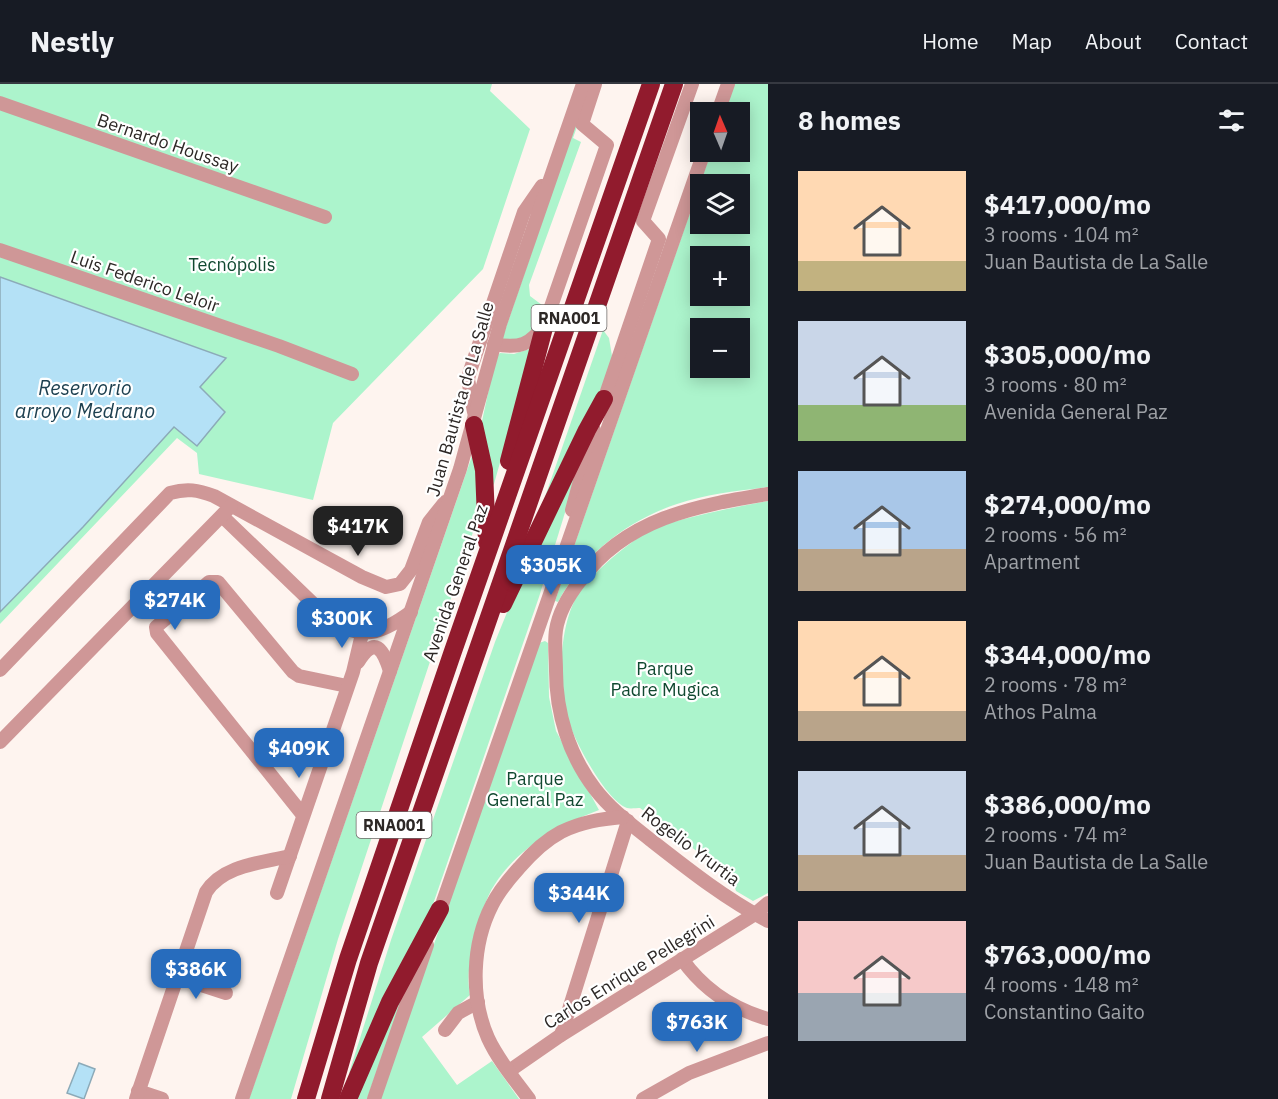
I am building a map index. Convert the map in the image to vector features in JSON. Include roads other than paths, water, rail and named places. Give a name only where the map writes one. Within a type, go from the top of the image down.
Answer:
[{"type":"highway","name":"Avenida General Paz","points":[[306,1099],[348,958],[651,84]]},
{"type":"highway","name":"RNA001","points":[[330,1099],[369,963],[674,84]]},
{"type":"highway","points":[[488,553],[516,432],[545,324]]},
{"type":"highway","points":[[474,658],[604,399]]},
{"type":"highway","points":[[474,422],[484,470],[488,553]]},
{"type":"highway","points":[[348,1099],[390,1002],[440,909]]},
{"type":"street","points":[[560,565],[577,487],[604,399],[659,239],[643,221],[692,84]]},
{"type":"street","points":[[722,102],[728,84]]},
{"type":"street","points":[[494,344],[519,346],[530,342],[545,324],[607,145],[582,124],[582,85]]},
{"type":"street","name":"Juan Bautista de La Salle","points":[[242,1099],[452,494],[494,344],[582,85]]},
{"type":"street","name":"Bernardo Houssay","points":[[0,103],[325,217]]},
{"type":"street","points":[[374,1099],[701,162]]},
{"type":"street","points":[[474,422],[468,379],[470,371],[524,212],[552,172]]},
{"type":"street","name":"Luis Federico Leloir","points":[[0,250],[279,346],[352,374]]},
{"type":"street","points":[[0,670],[170,493],[182,489],[193,489],[214,496],[329,620],[352,632],[375,632],[392,626],[411,612]]},
{"type":"street","points":[[227,511],[386,587],[400,584],[411,570],[429,522],[452,494]]},
{"type":"street","name":"Rogelio Yrurtia","points":[[768,494],[683,511],[649,524],[619,540],[594,562],[567,598],[556,629],[556,694],[561,723],[574,754],[594,788],[625,819],[696,876],[768,921]]},
{"type":"street","points":[[0,742],[227,511]]},
{"type":"street","points":[[303,815],[157,633],[156,627],[214,580],[293,672],[299,676],[347,686]]},
{"type":"street","points":[[540,623],[556,629]]},
{"type":"street","points":[[277,893],[352,672],[362,633]]},
{"type":"street","points":[[352,672],[370,647],[383,652],[390,671]]},
{"type":"street","points":[[529,1099],[488,1038],[475,981],[480,938],[492,904],[503,885],[543,844],[560,833],[595,820],[625,819],[561,1035]]},
{"type":"street","points":[[162,1099],[137,1095],[206,892],[213,882],[228,872],[290,856]]},
{"type":"street","name":"Carlos Enrique Pellegrini","points":[[509,1071],[561,1035],[755,914],[768,903]]},
{"type":"street","points":[[682,959],[717,995],[740,1009],[768,1019]]},
{"type":"street","points":[[177,976],[226,993]]},
{"type":"street","points":[[445,1030],[458,1013],[478,1002]]},
{"type":"street","points":[[643,1099],[689,1073],[768,1043]]},
{"type":"water","name":"Reservorio arroyo Medrano","points":[[0,277],[226,358],[200,387],[225,412],[197,446],[174,427],[83,527],[0,612]]},
{"type":"water","points":[[79,1063],[95,1069],[84,1099],[67,1093]]},
{"type":"park label","name":"Tecnópolis","points":[[232,264]]},
{"type":"park label","name":"Parque Padre Mugica","points":[[665,678]]},
{"type":"park label","name":"Parque General Paz","points":[[535,788]]}]
